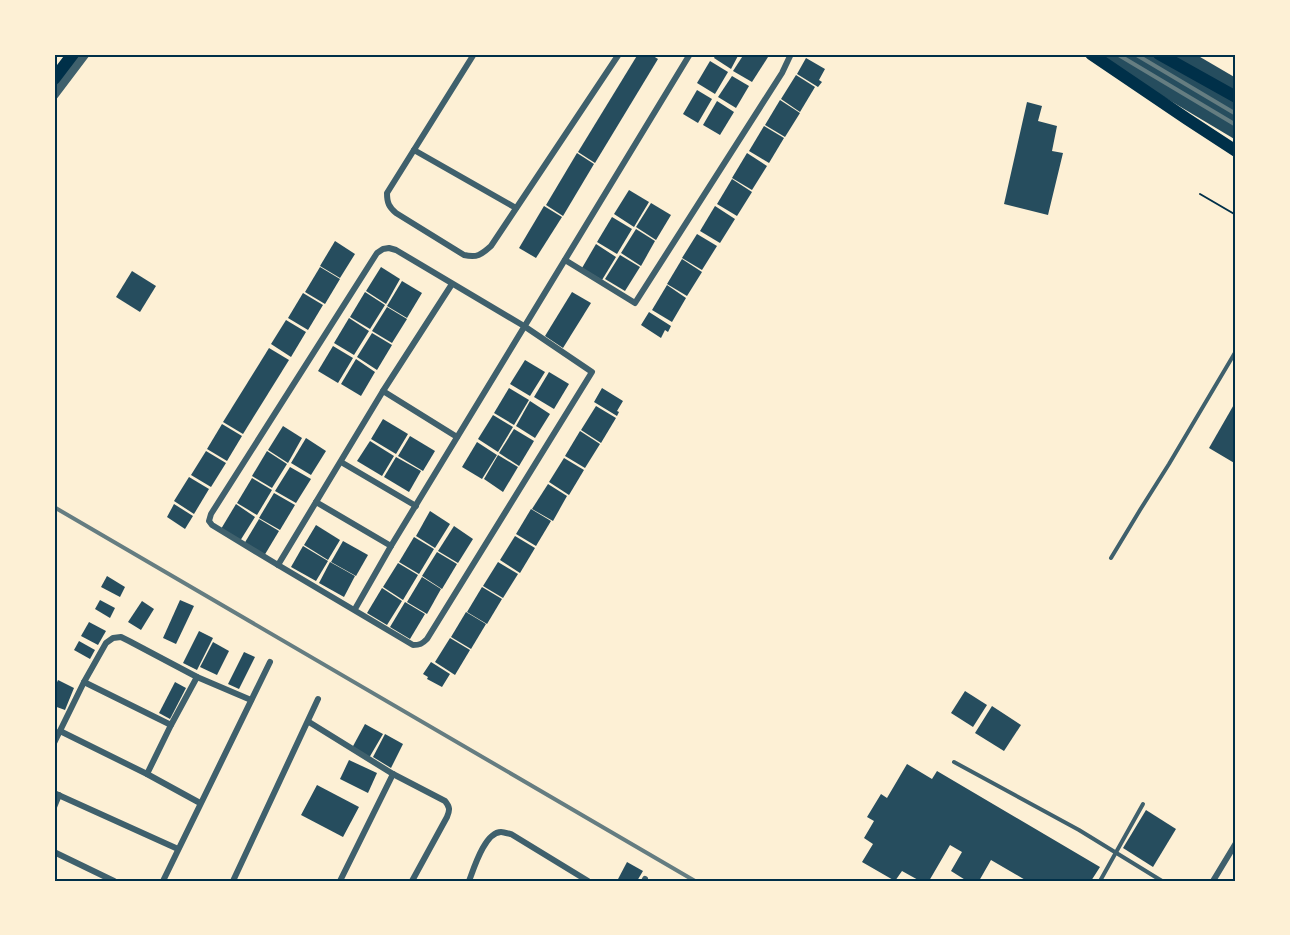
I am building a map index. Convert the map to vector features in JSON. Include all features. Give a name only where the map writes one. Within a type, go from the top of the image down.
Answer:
[{"type":"highway","points":[[54,79],[73,54]]},
{"type":"highway","points":[[1091,54],[1236,150]]},
{"type":"highway","points":[[1159,54],[1236,97]]},
{"type":"street","points":[[54,95],[85,54]]},
{"type":"street","points":[[474,54],[387,193],[389,207],[396,213],[464,255],[474,257],[491,246],[619,54]]},
{"type":"street","points":[[355,609],[690,54]]},
{"type":"street","points":[[565,260],[635,303],[782,73],[791,54]]},
{"type":"street","points":[[414,150],[516,208]]},
{"type":"street","points":[[383,249],[396,250],[524,326],[592,372],[422,644],[414,645],[278,565],[209,521],[211,514],[377,253],[383,249]]},
{"type":"street","points":[[278,565],[383,391],[452,284]]},
{"type":"street","points":[[383,391],[457,437]]},
{"type":"street","points":[[341,462],[416,506]]},
{"type":"street","points":[[316,502],[391,546]]},
{"type":"street","points":[[54,742],[84,681],[106,643],[113,638],[121,637],[197,676],[251,700]]},
{"type":"street","points":[[163,881],[270,662]]},
{"type":"street","points":[[147,774],[197,676]]},
{"type":"street","points":[[84,681],[171,725]]},
{"type":"street","points":[[233,881],[318,699]]},
{"type":"street","points":[[309,722],[393,774],[445,801],[449,806],[447,817],[412,881]]},
{"type":"street","points":[[60,731],[200,803]]},
{"type":"street","points":[[340,881],[393,774]]},
{"type":"street","points":[[54,807],[56,794],[178,849]]},
{"type":"street","points":[[469,881],[486,841],[501,831],[511,834],[588,881]]},
{"type":"street","points":[[1213,881],[1236,843]]},
{"type":"street","points":[[54,852],[114,881]]},
{"type":"lane","points":[[1111,558],[1236,351]]},
{"type":"lane","points":[[954,762],[1079,830],[1162,881]]},
{"type":"lane","points":[[1100,881],[1143,804]]},
{"type":"path","points":[[1200,194],[1236,214]]},
{"type":"building","points":[[638,54],[650,54],[658,59],[595,163],[578,152]]},
{"type":"building","points":[[716,54],[739,54],[731,69],[714,58]]},
{"type":"building","points":[[744,54],[763,54],[768,57],[752,82],[733,71]]},
{"type":"building","points":[[1092,54],[1195,54],[1236,78],[1236,140]]},
{"type":"building","points":[[806,58],[825,69],[819,80],[822,82],[818,87],[797,74]]},
{"type":"building","points":[[710,61],[728,72],[715,94],[697,83]]},
{"type":"building","points":[[796,75],[815,87],[800,112],[781,99]]},
{"type":"building","points":[[732,76],[749,86],[736,108],[718,97]]},
{"type":"building","points":[[697,90],[712,99],[698,123],[683,114]]},
{"type":"building","points":[[780,100],[800,113],[785,137],[765,125]]},
{"type":"building","points":[[717,101],[734,112],[720,135],[703,125]]},
{"type":"building","points":[[1027,102],[1042,106],[1038,121],[1057,126],[1052,151],[1063,153],[1048,215],[1004,204]]},
{"type":"building","points":[[764,126],[784,138],[769,163],[749,151]]},
{"type":"building","points":[[577,153],[594,164],[563,216],[546,205]]},
{"type":"building","points":[[747,153],[767,166],[752,190],[732,178]]},
{"type":"building","points":[[732,179],[752,192],[737,216],[717,204]]},
{"type":"building","points":[[629,190],[649,202],[634,227],[614,214]]},
{"type":"building","points":[[651,203],[671,215],[656,240],[636,227]]},
{"type":"building","points":[[544,206],[562,217],[536,258],[519,248]]},
{"type":"building","points":[[715,206],[735,219],[720,243],[700,231]]},
{"type":"building","points":[[612,217],[632,229],[617,254],[597,242]]},
{"type":"building","points":[[636,229],[655,241],[641,266],[621,253]]},
{"type":"building","points":[[697,234],[717,246],[702,270],[682,258]]},
{"type":"building","points":[[335,241],[355,254],[340,278],[320,266]]},
{"type":"building","points":[[596,244],[616,257],[602,280],[582,268]]},
{"type":"building","points":[[620,255],[640,267],[625,291],[605,279]]},
{"type":"building","points":[[682,259],[702,272],[687,296],[667,284]]},
{"type":"building","points":[[320,267],[340,279],[325,304],[305,292]]},
{"type":"building","points":[[381,267],[400,279],[386,304],[366,291]]},
{"type":"building","points":[[132,271],[156,286],[140,312],[116,297]]},
{"type":"building","points":[[402,281],[422,293],[407,318],[387,306]]},
{"type":"building","points":[[667,285],[686,298],[672,322],[652,310]]},
{"type":"building","points":[[365,292],[385,305],[370,329],[350,317]]},
{"type":"building","points":[[572,292],[591,303],[563,348],[545,336]]},
{"type":"building","points":[[303,293],[323,305],[308,330],[288,318]]},
{"type":"building","points":[[387,307],[407,319],[392,343],[372,331]]},
{"type":"building","points":[[649,312],[671,326],[668,332],[665,330],[661,338],[641,325]]},
{"type":"building","points":[[349,318],[369,331],[354,355],[334,343]]},
{"type":"building","points":[[286,320],[306,332],[291,357],[271,344]]},
{"type":"building","points":[[372,333],[392,345],[377,370],[357,357]]},
{"type":"building","points":[[333,346],[353,358],[338,383],[318,371]]},
{"type":"building","points":[[269,348],[289,360],[243,434],[223,422]]},
{"type":"building","points":[[356,359],[375,372],[361,396],[341,384]]},
{"type":"building","points":[[525,360],[545,372],[530,396],[510,384]]},
{"type":"building","points":[[549,372],[569,384],[554,409],[534,397]]},
{"type":"building","points":[[509,388],[529,400],[514,425],[494,413]]},
{"type":"building","points":[[602,388],[623,401],[617,411],[619,412],[617,416],[594,402]]},
{"type":"building","points":[[530,401],[550,414],[535,438],[516,426]]},
{"type":"building","points":[[1236,401],[1236,464],[1209,448]]},
{"type":"building","points":[[596,406],[616,418],[601,443],[581,430]]},
{"type":"building","points":[[493,415],[513,427],[498,452],[478,439]]},
{"type":"building","points":[[383,419],[408,434],[396,454],[371,439]]},
{"type":"building","points":[[222,424],[242,436],[227,461],[207,449]]},
{"type":"building","points":[[283,426],[302,438],[288,463],[268,450]]},
{"type":"building","points":[[514,429],[534,441],[519,466],[499,453]]},
{"type":"building","points":[[580,431],[600,444],[585,468],[565,456]]},
{"type":"building","points":[[410,436],[435,451],[423,471],[398,456]]},
{"type":"building","points":[[306,438],[326,451],[311,475],[291,463]]},
{"type":"building","points":[[370,441],[394,456],[382,476],[357,461]]},
{"type":"building","points":[[477,442],[497,455],[482,479],[462,467]]},
{"type":"building","points":[[206,451],[226,463],[211,487],[191,475]]},
{"type":"building","points":[[267,451],[287,464],[272,488],[252,476]]},
{"type":"building","points":[[498,455],[518,467],[503,492],[484,479]]},
{"type":"building","points":[[396,457],[421,471],[409,492],[384,477]]},
{"type":"building","points":[[564,458],[584,470],[569,495],[549,482]]},
{"type":"building","points":[[290,467],[311,479],[296,503],[275,491]]},
{"type":"building","points":[[189,477],[209,489],[194,514],[174,501]]},
{"type":"building","points":[[252,478],[272,490],[257,515],[237,503]]},
{"type":"building","points":[[548,484],[567,496],[553,521],[532,509]]},
{"type":"building","points":[[274,493],[295,505],[280,530],[259,518]]},
{"type":"building","points":[[174,504],[193,516],[185,529],[167,517]]},
{"type":"building","points":[[236,504],[255,517],[240,541],[221,529]]},
{"type":"building","points":[[531,509],[551,521],[536,546],[516,534]]},
{"type":"building","points":[[430,511],[450,524],[435,548],[416,536]]},
{"type":"building","points":[[259,519],[279,531],[264,556],[244,544]]},
{"type":"building","points":[[316,525],[340,540],[328,560],[304,545]]},
{"type":"building","points":[[454,526],[473,539],[458,563],[438,551]]},
{"type":"building","points":[[515,536],[535,548],[520,573],[500,560]]},
{"type":"building","points":[[414,537],[434,549],[419,574],[399,562]]},
{"type":"building","points":[[343,541],[368,555],[356,576],[331,562]]},
{"type":"building","points":[[303,546],[328,561],[316,581],[291,567]]},
{"type":"building","points":[[437,552],[457,564],[442,589],[422,576]]},
{"type":"building","points":[[330,562],[355,576],[344,597],[319,583]]},
{"type":"building","points":[[498,562],[518,574],[503,598],[483,586]]},
{"type":"building","points":[[398,563],[418,575],[403,600],[383,587]]},
{"type":"building","points":[[107,576],[125,587],[120,597],[101,587]]},
{"type":"building","points":[[422,577],[441,589],[427,614],[407,602]]},
{"type":"building","points":[[482,587],[502,599],[487,624],[467,612]]},
{"type":"building","points":[[382,588],[402,601],[387,625],[367,613]]},
{"type":"building","points":[[100,600],[115,608],[110,618],[95,609]]},
{"type":"building","points":[[180,600],[194,606],[176,644],[163,638]]},
{"type":"building","points":[[142,601],[154,609],[141,630],[128,622]]},
{"type":"building","points":[[405,602],[425,614],[410,639],[390,627]]},
{"type":"building","points":[[466,612],[486,624],[471,649],[451,637]]},
{"type":"building","points":[[89,622],[106,631],[98,645],[81,636]]},
{"type":"building","points":[[199,631],[213,638],[197,670],[183,663]]},
{"type":"building","points":[[450,638],[470,650],[455,675],[435,662]]},
{"type":"building","points":[[79,641],[95,650],[90,659],[74,650]]},
{"type":"building","points":[[213,642],[229,651],[217,675],[200,667]]},
{"type":"building","points":[[244,652],[255,657],[239,689],[228,684]]},
{"type":"building","points":[[431,662],[450,674],[442,687],[427,679],[428,677],[423,674]]},
{"type":"building","points":[[58,680],[74,688],[65,710],[54,706],[54,689]]},
{"type":"building","points":[[175,682],[186,688],[170,719],[159,713]]},
{"type":"building","points":[[965,691],[987,705],[973,727],[951,713]]},
{"type":"building","points":[[992,706],[1021,725],[1004,751],[975,733]]},
{"type":"building","points":[[365,724],[383,734],[369,758],[352,748]]},
{"type":"building","points":[[385,734],[403,744],[391,768],[373,757]]},
{"type":"building","points":[[349,760],[377,773],[368,793],[340,779]]},
{"type":"building","points":[[907,764],[932,779],[937,771],[1100,867],[1091,881],[1027,881],[991,860],[979,881],[967,881],[951,871],[962,852],[950,845],[929,881],[920,881],[902,871],[895,881],[862,862],[873,844],[864,838],[874,821],[867,817],[881,794],[887,798]]},
{"type":"building","points":[[317,785],[359,807],[343,837],[301,815]]},
{"type":"building","points":[[1146,810],[1176,829],[1153,867],[1123,848]]},
{"type":"building","points":[[627,862],[643,871],[637,881],[617,881]]},
{"type":"railway","points":[[1117,54],[1236,125]]},
{"type":"railway","points":[[1135,54],[1236,114]]},
{"type":"railway","points":[[54,507],[695,881]]}]
